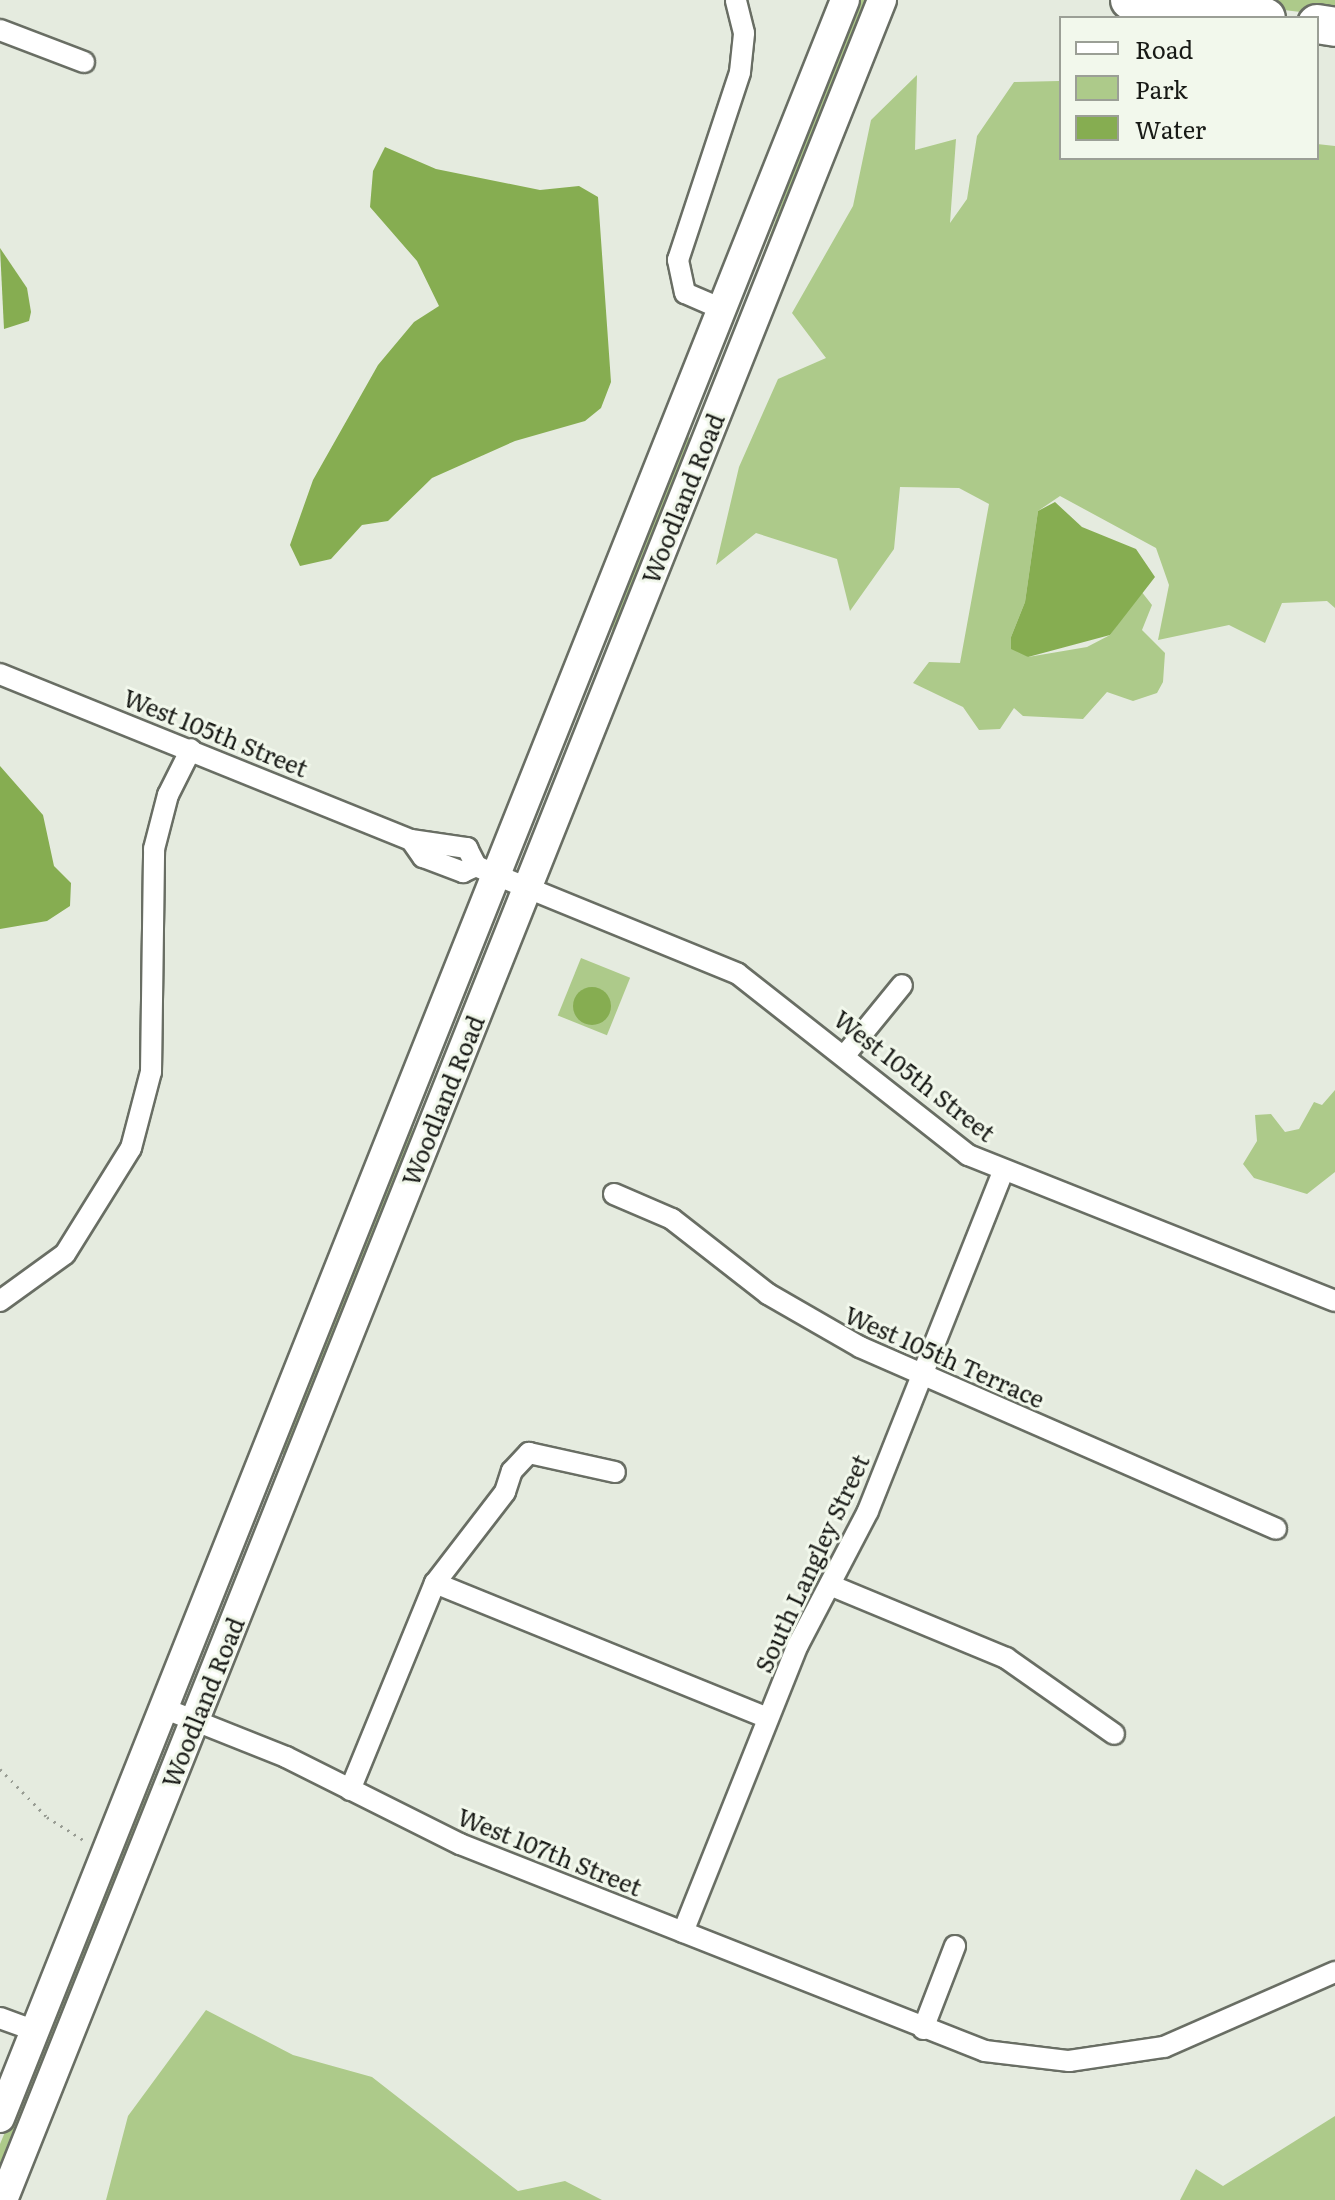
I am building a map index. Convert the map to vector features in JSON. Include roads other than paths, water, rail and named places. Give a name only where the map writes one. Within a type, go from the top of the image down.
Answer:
[{"type":"highway","points":[[1130,0],[1251,16]]},
{"type":"main road","name":"Woodland Road","points":[[0,2118],[163,1708],[486,871],[701,361],[845,0]]},
{"type":"main road","name":"Woodland Road","points":[[3,2200],[882,0]]},
{"type":"main road","points":[[701,361],[714,419]]},
{"type":"street","points":[[722,309],[685,293],[678,260],[740,72],[744,33],[736,0]]},
{"type":"street","points":[[0,30],[84,62]]},
{"type":"street","name":"West 105th Street","points":[[0,674],[411,840],[467,848],[486,871],[738,974],[845,1055],[968,1155],[1335,1301]]},
{"type":"street","points":[[0,1301],[65,1254],[131,1148],[151,1072],[154,849],[168,795],[191,749]]},
{"type":"street","points":[[845,1055],[902,985]]},
{"type":"street","name":"South Langley Street","points":[[683,1932],[768,1718],[868,1511],[1003,1171]]},
{"type":"street","name":"West 105th Terrace","points":[[614,1194],[672,1219],[825,1330],[1276,1529]]},
{"type":"street","points":[[350,1790],[435,1583],[529,1453],[615,1472]]},
{"type":"street","points":[[435,1583],[768,1718]]},
{"type":"street","points":[[830,1585],[1006,1658],[1114,1734]]},
{"type":"street","name":"West 107th Street","points":[[163,1708],[350,1790],[460,1844],[985,2051],[1069,2061],[1164,2047],[1335,1972]]},
{"type":"street","points":[[923,2029],[955,1946]]},
{"type":"street","points":[[0,2018],[35,2031]]},
{"type":"water","points":[[385,147],[436,169],[540,190],[579,186],[598,197],[611,382],[601,408],[585,421],[515,441],[432,478],[388,521],[362,525],[331,559],[300,566],[290,545],[313,480],[378,365],[414,322],[439,306],[417,261],[370,207],[373,171]]},
{"type":"water","points":[[0,248],[27,288],[31,312],[29,321],[4,329]]},
{"type":"water","points":[[1055,502],[1082,527],[1136,549],[1155,577],[1110,635],[1028,657],[1011,649],[1011,637],[1025,602],[1038,511]]},
{"type":"water","points":[[0,766],[43,815],[54,866],[71,883],[70,906],[47,921],[0,929]]},
{"type":"water","points":[[592,987],[606,992],[611,1006],[606,1020],[592,1025],[578,1020],[573,1006],[578,992]]}]
